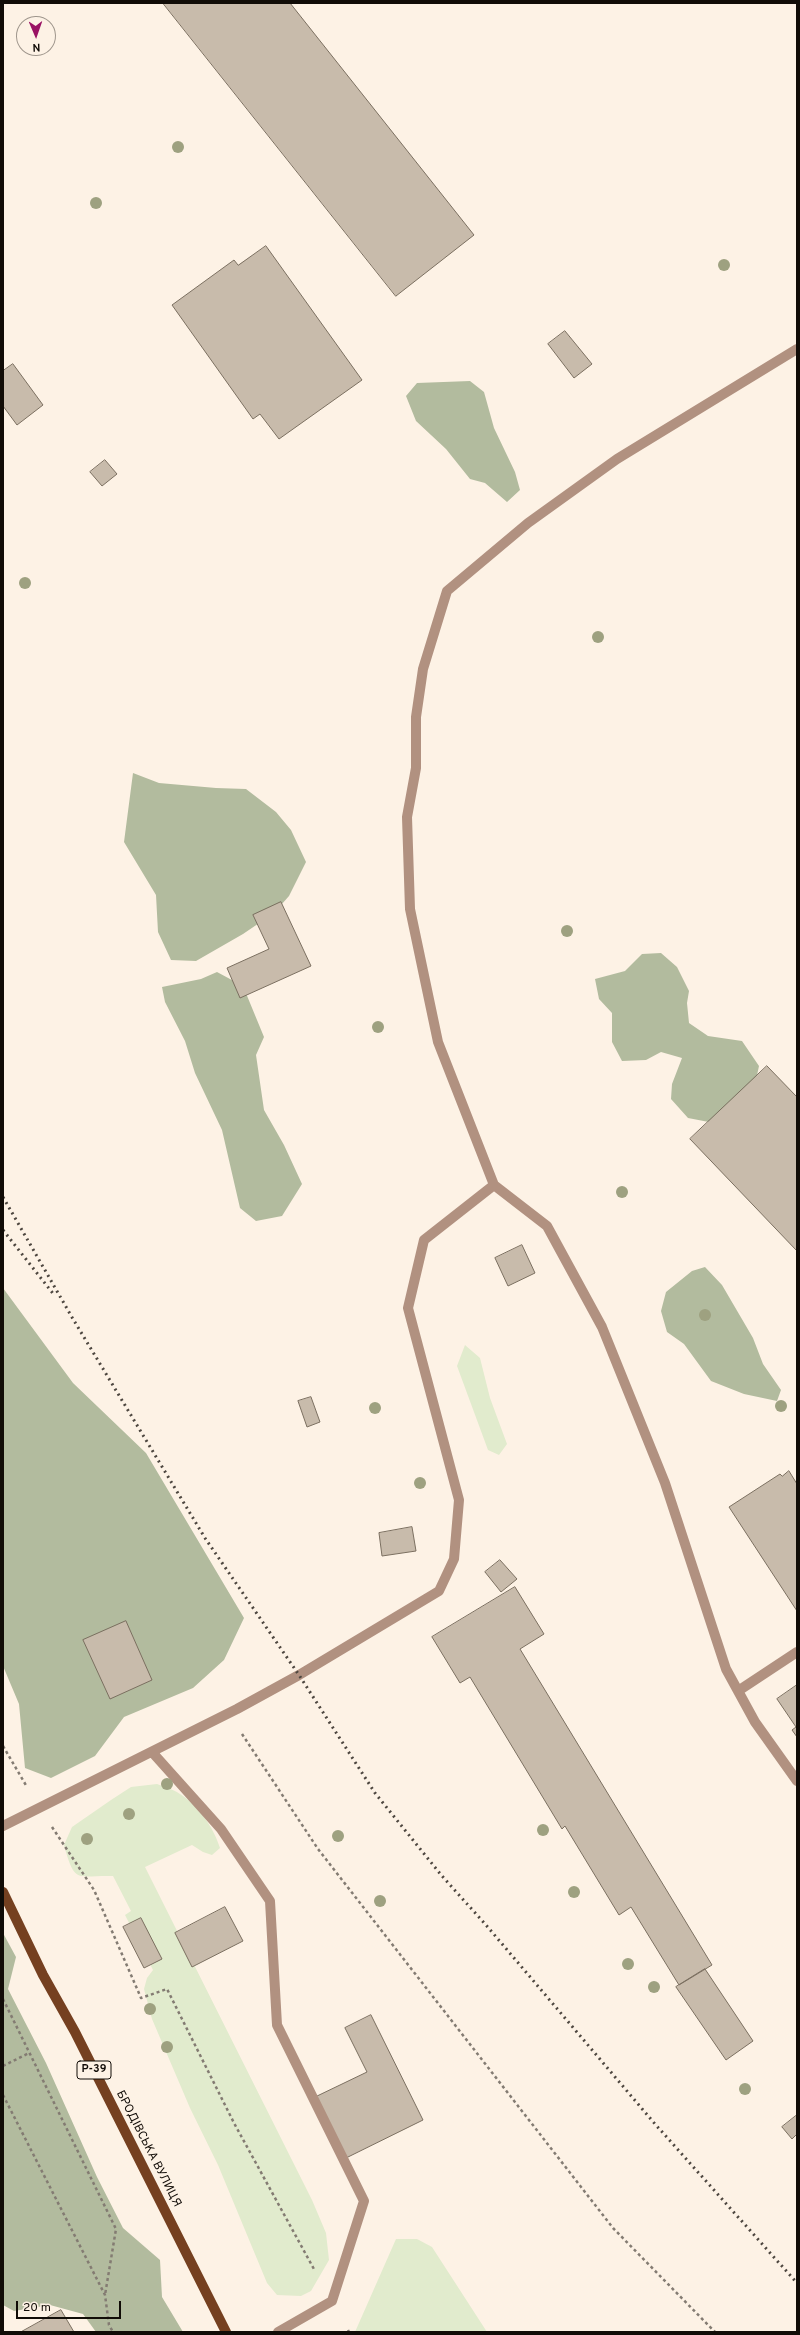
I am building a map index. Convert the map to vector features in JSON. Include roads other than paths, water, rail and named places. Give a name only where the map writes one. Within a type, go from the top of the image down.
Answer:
[{"type":"main road","name":"БРОДІВСЬКА ВУЛИЦЯ","points":[[3,1892],[43,1975],[75,2032],[226,2332]]},
{"type":"lane","points":[[797,349],[617,459],[528,523],[447,591],[423,669],[416,718],[416,768],[407,817],[410,909],[438,1042],[494,1185],[547,1226],[602,1327],[665,1483],[726,1669],[755,1722],[797,1781]]},
{"type":"lane","points":[[3,1826],[233,1711],[420,1604],[439,1590],[454,1560],[460,1500],[408,1308],[424,1240],[494,1185]]},
{"type":"lane","points":[[738,1691],[797,1652]]},
{"type":"lane","points":[[152,1752],[221,1829],[270,1901],[277,2025],[364,2200],[332,2301],[278,2332]]},
{"type":"railway","points":[[3,1197],[73,1319],[205,1538],[299,1675],[375,1793],[442,1876],[486,1925],[655,2124],[797,2283]]},
{"type":"railway","points":[[3,1230],[55,1296]]}]
